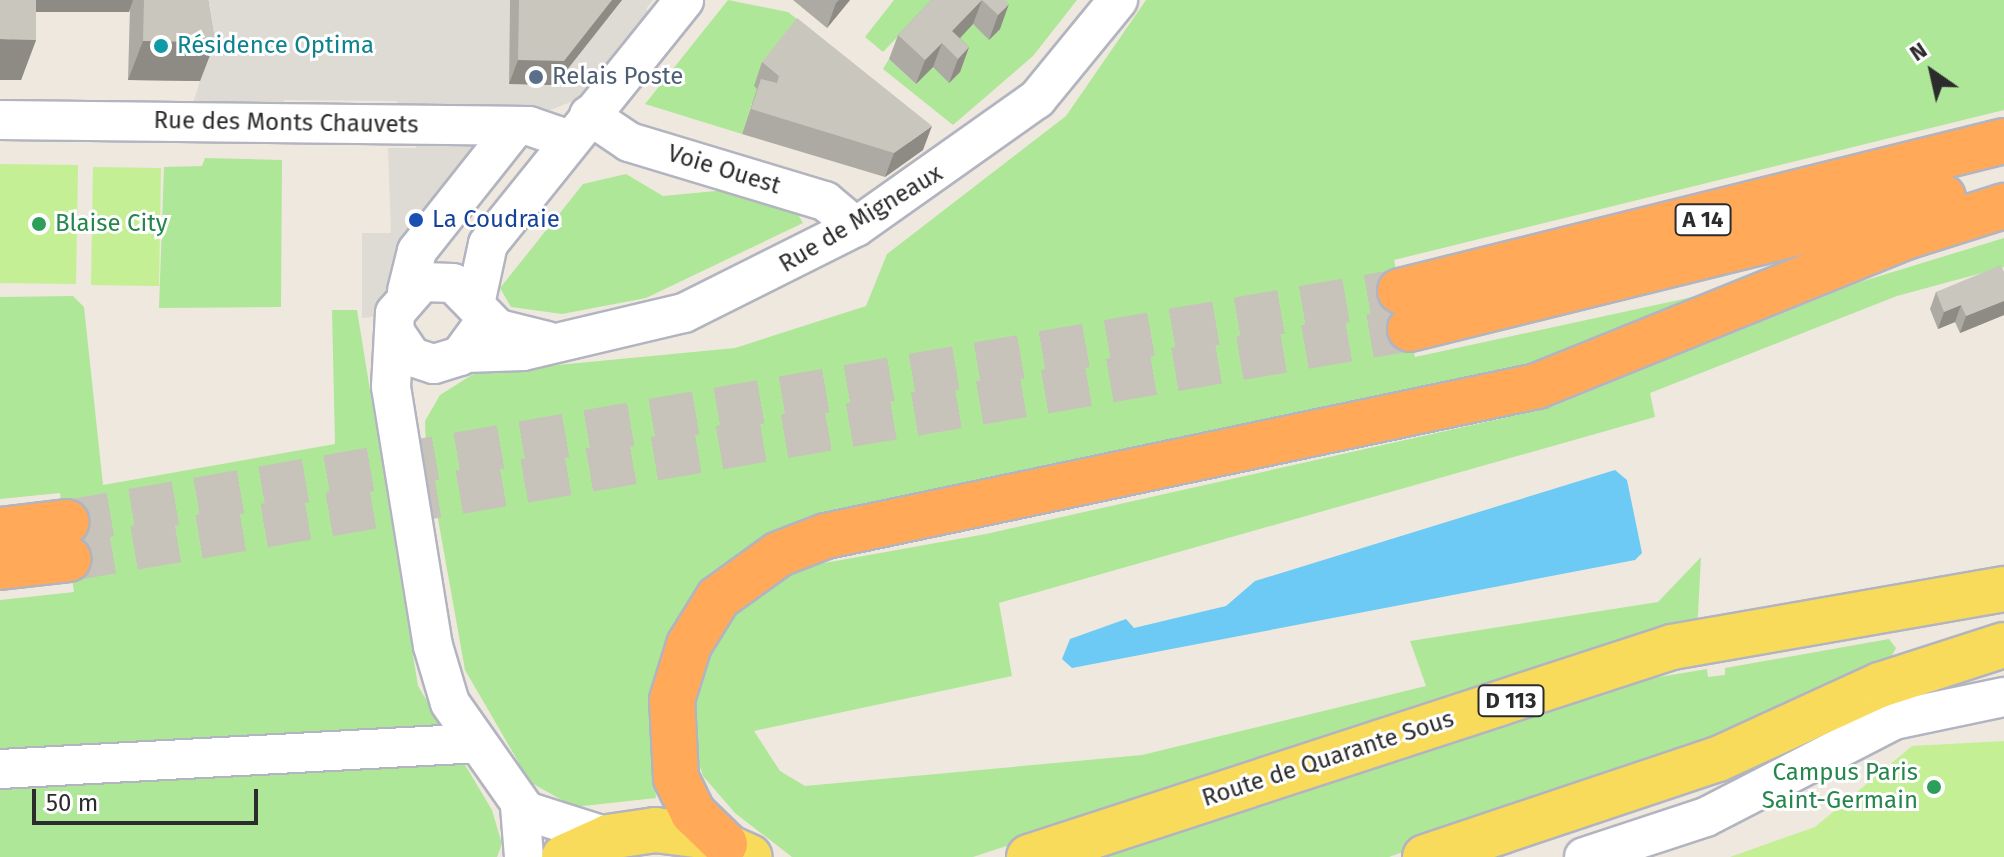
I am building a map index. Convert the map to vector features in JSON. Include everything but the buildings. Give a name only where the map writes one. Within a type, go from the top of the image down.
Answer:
[{"type":"highway","name":"A 14","points":[[2004,141],[1405,310],[2004,181]]},
{"type":"highway","points":[[738,850],[693,813],[676,778],[672,700],[689,645],[718,598],[779,554],[826,536],[1537,386],[1906,237],[2004,206]]},
{"type":"highway","points":[[0,530],[68,541],[0,567]]},
{"type":"main road","name":"Route de Quarante Sous","points":[[1029,857],[1672,647],[2004,589]]},
{"type":"main road","points":[[1425,857],[1718,759],[1880,685],[2004,645]]},
{"type":"main road","points":[[564,857],[608,837],[667,830],[738,850]]},
{"type":"street","points":[[524,857],[520,806],[476,743],[438,672],[391,387],[395,332],[423,286],[488,244],[684,0]]},
{"type":"street","name":"Rue de Migneaux","points":[[451,358],[523,351],[547,341],[684,313],[856,227],[1037,99],[1118,0]]},
{"type":"street","name":"Rue des Monts Chauvets","points":[[0,120],[580,128]]},
{"type":"street","points":[[423,286],[417,251],[516,126]]},
{"type":"street","name":"Voie Ouest","points":[[580,128],[825,201],[856,227]]},
{"type":"street","points":[[401,439],[413,400],[478,331],[476,306],[488,244]]},
{"type":"street","name":"Rue de Migneaux","points":[[423,286],[459,286],[498,329],[547,341]]},
{"type":"street","points":[[395,332],[412,357],[451,358]]},
{"type":"street","points":[[1584,857],[1706,817],[1894,720],[2004,697]]},
{"type":"street","points":[[0,769],[476,743]]},
{"type":"street","points":[[520,806],[608,837]]},
{"type":"green space","points":[[728,0],[788,12],[840,53],[754,86],[771,100],[752,103],[742,134],[645,104]]},
{"type":"green space","points":[[894,0],[933,0],[883,52],[865,37]]},
{"type":"green space","points":[[995,0],[1077,0],[1033,56],[953,125],[883,69],[889,59],[916,84],[973,24],[989,39]]},
{"type":"green space","points":[[1146,0],[2004,0],[2004,110],[1394,260],[1415,357],[1748,285],[1519,375],[763,537],[711,584],[667,648],[649,707],[656,798],[574,807],[530,782],[465,670],[426,452],[425,421],[440,395],[475,373],[735,348],[866,306],[887,254],[1066,116]]},
{"type":"green space","points":[[205,158],[282,160],[281,307],[159,308],[164,167],[202,166]]},
{"type":"green space","name":"Blaise City","points":[[0,164],[78,165],[76,284],[0,283]]},
{"type":"green space","points":[[93,167],[161,168],[159,286],[91,285]]},
{"type":"green space","points":[[626,174],[663,196],[726,190],[796,211],[803,223],[646,298],[562,314],[511,307],[500,288],[583,184]]},
{"type":"green space","points":[[2004,238],[2004,267],[1897,296],[1650,393],[1655,417],[999,603],[1012,676],[754,731],[780,771],[805,786],[1142,755],[1426,686],[1410,641],[1658,602],[1701,557],[1697,633],[1416,712],[973,857],[792,857],[735,813],[703,776],[691,739],[699,683],[726,622],[763,586],[813,565],[986,534],[1548,408],[1860,282]]},
{"type":"green space","points":[[73,296],[84,307],[103,485],[335,444],[332,310],[357,310],[418,686],[492,810],[502,844],[497,857],[0,857],[0,600],[74,592],[60,493],[0,499],[0,297]]},
{"type":"green space","points":[[1889,639],[1896,648],[1890,659],[1725,737],[1389,857],[1084,857],[1641,680],[1707,669],[1708,677],[1725,675],[1725,668]]},
{"type":"green space","name":"Campus Paris Saint-Germain","points":[[2004,741],[2004,857],[1730,857],[1815,827],[1912,746]]},
{"type":"shaded area","points":[[186,0],[510,0],[509,84],[519,85],[555,85],[622,0],[653,0],[646,9],[654,15],[581,98],[548,111],[398,112],[397,101],[284,100],[283,111],[191,109],[200,81]]},
{"type":"shaded area","points":[[416,138],[490,139],[398,258],[380,316],[362,318],[362,233],[391,233],[388,148],[416,148]]},
{"type":"water","points":[[1615,470],[1627,480],[1642,553],[1635,560],[1072,668],[1062,659],[1070,639],[1126,619],[1134,628],[1226,606],[1255,581]]},
{"type":"tunnel","points":[[67,522],[1400,291]]},
{"type":"tunnel","points":[[69,559],[1410,329]]},
{"type":"place","name":"Résidence Optima","points":[[161,46]]},
{"type":"place","name":"Relais Poste","points":[[536,77]]},
{"type":"place","name":"La Coudraie","points":[[416,220]]},
{"type":"place","name":"Blaise City","points":[[39,224]]},
{"type":"place","name":"Campus Paris Saint-Germain","points":[[1934,787]]}]
